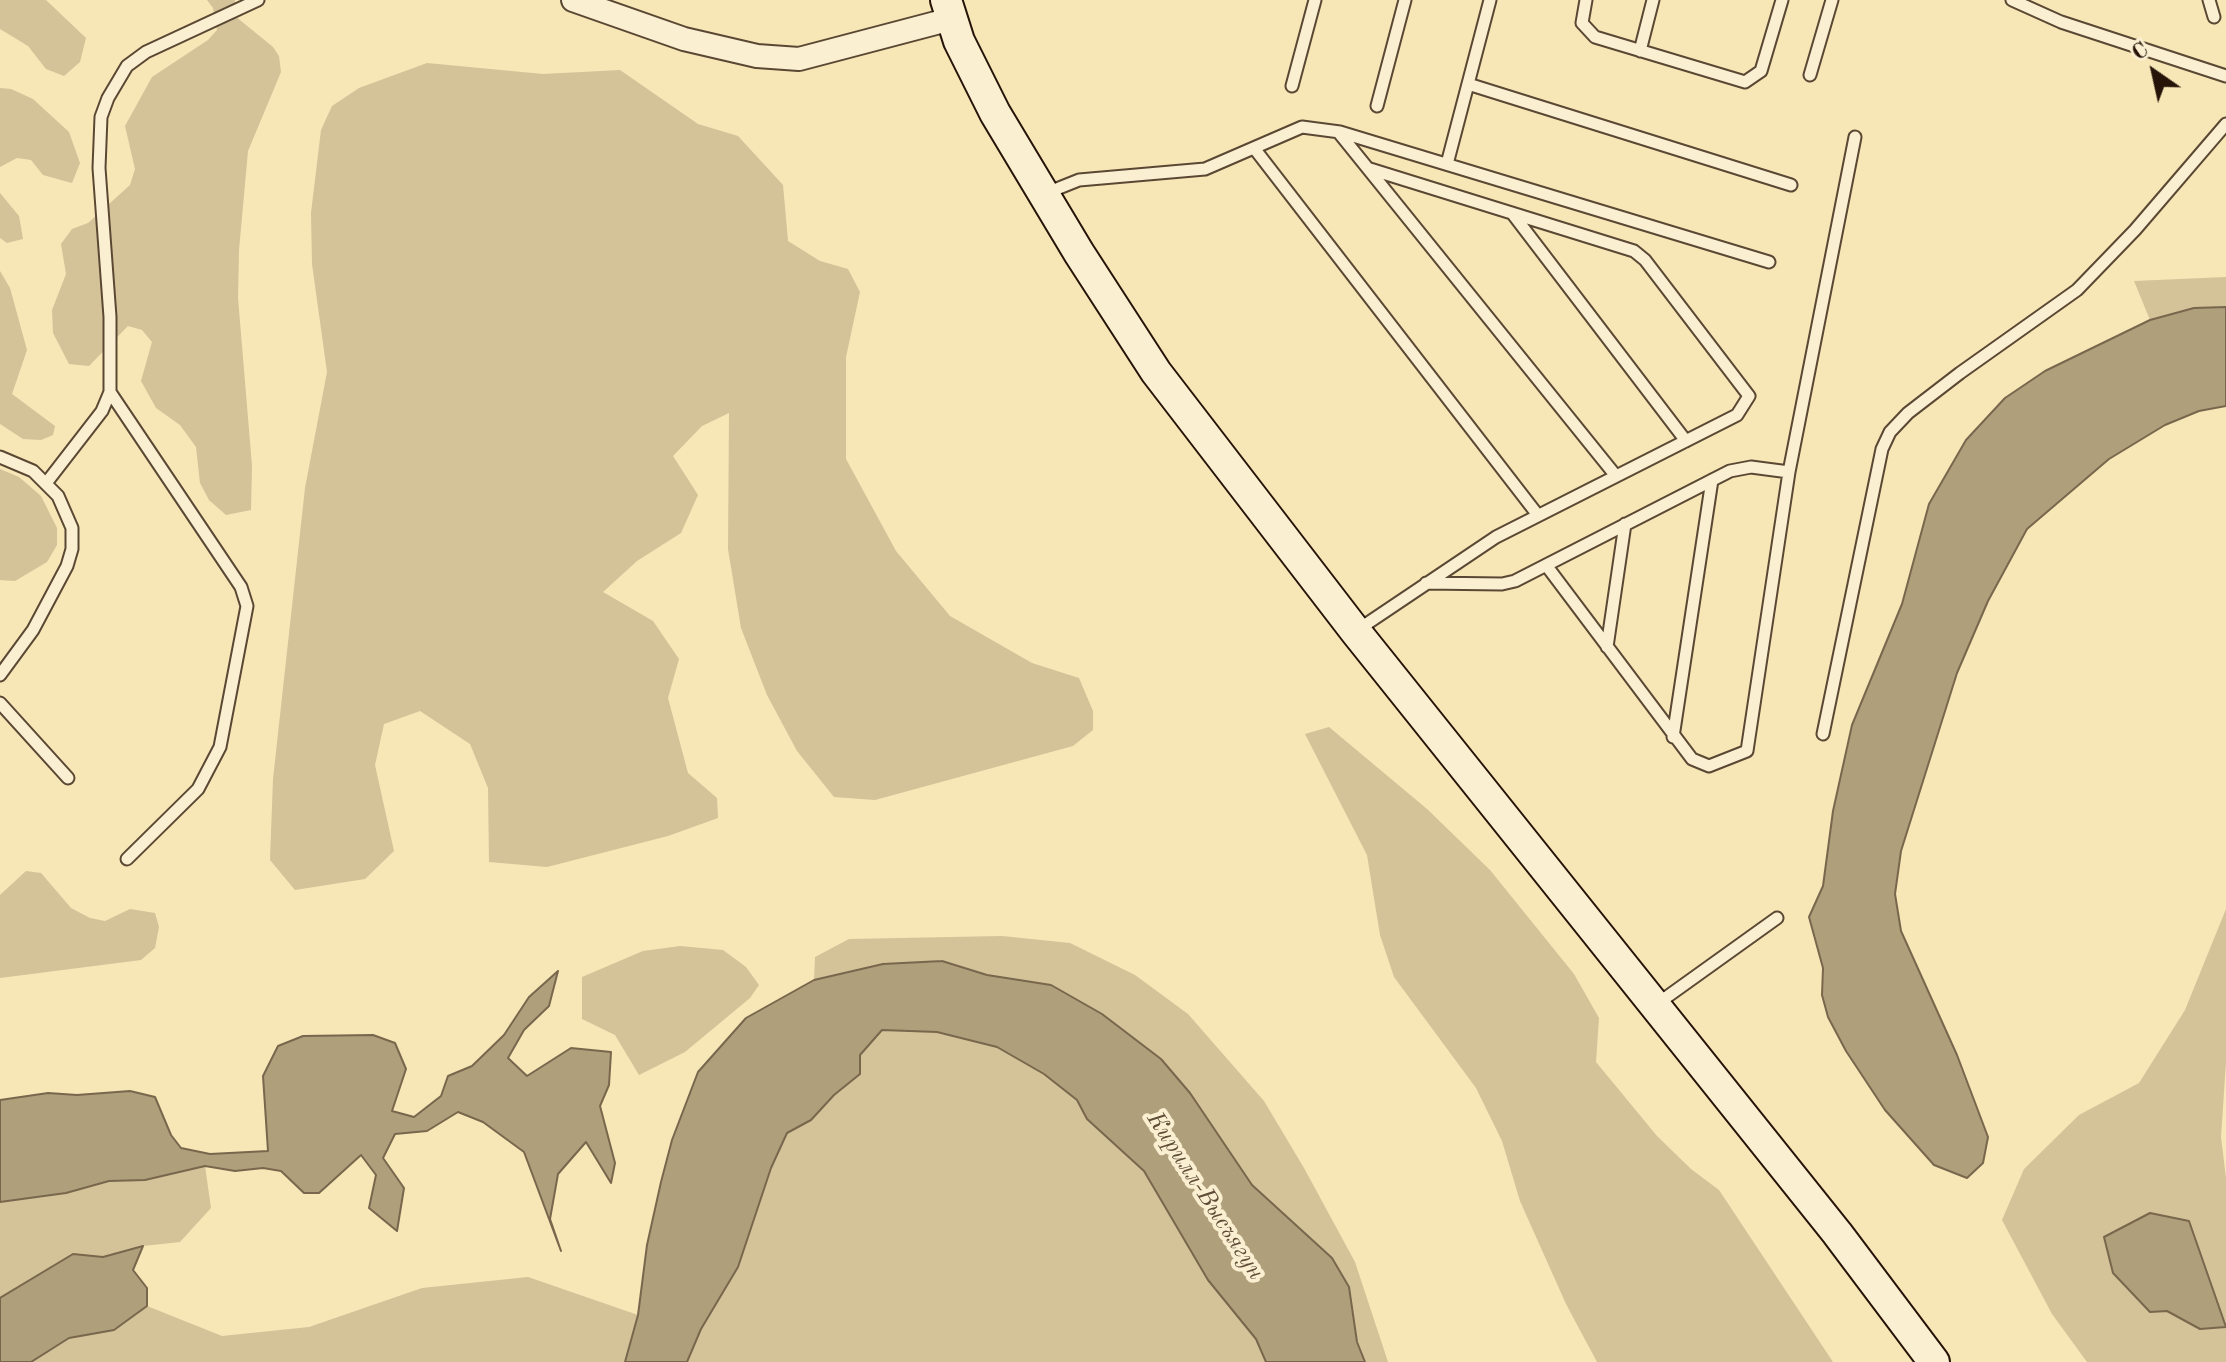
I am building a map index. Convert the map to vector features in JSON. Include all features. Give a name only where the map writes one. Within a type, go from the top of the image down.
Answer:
[{"type":"street","points":[[573,0],[609,5],[714,47],[757,56],[799,59],[860,46],[948,10],[995,113],[1043,195],[1156,372],[1356,632],[1837,1233],[1934,1362]]},
{"type":"lane","points":[[47,482],[102,411],[110,392],[110,317],[99,153],[101,117],[108,98],[127,66],[146,52],[258,0]]},
{"type":"lane","points":[[1292,86],[1315,0]]},
{"type":"lane","points":[[1377,106],[1405,0]]},
{"type":"lane","points":[[1447,164],[1490,0]]},
{"type":"lane","points":[[1586,0],[1582,23],[1587,31],[1734,80],[1753,79],[1761,71],[1782,0]]},
{"type":"lane","points":[[1640,51],[1653,0]]},
{"type":"lane","points":[[1810,75],[1832,0]]},
{"type":"lane","points":[[2012,0],[2061,22],[2226,76]]},
{"type":"lane","points":[[2209,0],[2214,17]]},
{"type":"lane","points":[[1468,84],[1791,185]]},
{"type":"lane","points":[[1823,734],[1882,449],[1890,432],[1908,413],[1960,373],[2077,290],[2135,230],[2226,124]]},
{"type":"lane","points":[[1043,195],[1079,180],[1205,169],[1282,133],[1302,127],[1340,132],[1769,262]]},
{"type":"lane","points":[[1340,132],[1616,476]]},
{"type":"lane","points":[[1546,565],[1692,759],[1709,766],[1747,751],[1789,472],[1855,137]]},
{"type":"lane","points":[[1254,148],[1537,514]]},
{"type":"lane","points":[[1356,632],[1426,583],[1537,514],[1737,415],[1749,396],[1655,272],[1634,251],[1370,169]]},
{"type":"lane","points":[[1512,213],[1686,441]]},
{"type":"lane","points":[[110,392],[241,587],[247,606],[220,747],[198,789],[127,859]]},
{"type":"lane","points":[[0,457],[25,466],[47,482],[67,511],[72,549],[67,566],[33,630],[0,675]]},
{"type":"lane","points":[[1426,583],[1502,584],[1546,565],[1730,471],[1751,467],[1789,472]]},
{"type":"lane","points":[[1673,737],[1712,480]]},
{"type":"lane","points":[[1607,647],[1625,524]]},
{"type":"lane","points":[[0,703],[68,778]]},
{"type":"lane","points":[[1655,1005],[1777,918]]},
{"type":"shaded area","points":[[0,0],[46,0],[86,38],[80,62],[64,76],[46,69],[28,46],[0,29]]},
{"type":"shaded area","points":[[207,0],[235,0],[235,16],[273,47],[279,56],[281,72],[248,151],[239,250],[238,298],[252,466],[251,510],[226,515],[209,500],[200,483],[196,447],[180,425],[156,408],[141,381],[152,342],[142,330],[128,326],[89,366],[69,364],[53,333],[52,310],[66,274],[61,244],[72,229],[88,223],[130,185],[135,169],[125,126],[152,77],[208,40],[217,30],[213,8]]},
{"type":"shaded area","points":[[427,63],[543,74],[620,70],[698,124],[738,136],[783,185],[788,241],[820,261],[848,269],[860,292],[846,357],[846,459],[896,551],[950,616],[1032,663],[1079,678],[1093,711],[1093,730],[1073,746],[875,800],[834,797],[797,751],[767,695],[741,628],[728,549],[729,413],[702,426],[673,456],[698,495],[681,533],[637,561],[603,592],[653,621],[679,659],[668,698],[688,773],[717,798],[718,818],[668,836],[547,867],[489,862],[488,788],[470,744],[420,711],[384,724],[375,765],[394,851],[365,879],[295,890],[270,860],[273,779],[305,488],[327,372],[312,264],[311,213],[321,130],[332,106],[359,88]]},
{"type":"shaded area","points":[[0,88],[11,89],[33,99],[69,132],[80,163],[72,183],[43,175],[31,160],[17,158],[0,167]]},
{"type":"shaded area","points":[[0,193],[19,216],[23,239],[7,243],[0,238]]},
{"type":"shaded area","points":[[0,271],[10,288],[27,350],[12,394],[55,426],[53,435],[41,440],[23,439],[0,424]]},
{"type":"shaded area","points":[[2226,277],[2226,307],[2194,308],[2150,320],[2134,281]]},
{"type":"shaded area","points":[[0,469],[19,477],[41,496],[57,528],[57,545],[47,562],[15,581],[0,580]]},
{"type":"shaded area","points":[[1329,727],[1427,809],[1490,870],[1574,974],[1599,1018],[1596,1062],[1657,1136],[1691,1169],[1719,1190],[1833,1362],[1597,1362],[1566,1304],[1520,1201],[1502,1141],[1476,1088],[1394,977],[1380,935],[1367,855],[1305,734]]},
{"type":"shaded area","points":[[26,871],[41,873],[71,908],[90,918],[105,921],[130,909],[155,913],[159,927],[155,948],[141,960],[0,978],[0,895]]},
{"type":"shaded area","points":[[2226,909],[2226,1062],[2221,1137],[2226,1178],[2226,1326],[2226,1362],[2087,1362],[2052,1314],[2002,1220],[2024,1169],[2079,1115],[2139,1083],[2185,1010]],"holes":[[[2214,1295],[2226,1326],[2200,1329],[2167,1311]]]},
{"type":"shaded area","points":[[1002,936],[1070,943],[1135,975],[1188,1014],[1264,1101],[1304,1168],[1355,1262],[1388,1362],[1365,1362],[1357,1342],[1349,1287],[1332,1258],[1252,1185],[1190,1093],[1161,1059],[1102,1014],[1051,985],[987,975],[942,961],[814,980],[815,957],[849,939]]},
{"type":"shaded area","points":[[680,946],[723,950],[746,967],[759,985],[750,998],[685,1052],[639,1075],[615,1035],[582,1019],[582,977],[643,951]]},
{"type":"shaded area","points":[[882,1030],[937,1032],[997,1047],[1044,1074],[1077,1100],[1087,1119],[1144,1171],[1208,1280],[1256,1339],[1266,1362],[687,1362],[701,1329],[738,1267],[771,1168],[787,1133],[811,1120],[834,1095],[859,1075],[860,1056]]},
{"type":"shaded area","points":[[205,1166],[211,1208],[180,1242],[143,1246],[103,1257],[73,1254],[0,1298],[0,1202],[66,1193],[109,1181],[145,1180]]},
{"type":"shaded area","points":[[528,1277],[638,1315],[625,1362],[31,1362],[69,1338],[114,1330],[147,1306],[222,1336],[309,1327],[422,1288]]},
{"type":"water","points":[[2226,307],[2226,406],[2199,411],[2165,425],[2109,459],[2027,529],[1988,601],[1957,673],[1901,851],[1895,894],[1901,931],[1957,1055],[1988,1137],[1983,1163],[1967,1178],[1934,1165],[1885,1110],[1846,1051],[1828,1017],[1822,995],[1823,968],[1809,917],[1823,886],[1833,811],[1852,725],[1902,604],[1929,504],[1966,440],[2005,398],[2045,371],[2150,320],[2194,308]]},
{"type":"water","name":"Кирилл-Высъягун","points":[[942,961],[987,975],[1051,985],[1102,1014],[1161,1059],[1190,1093],[1252,1185],[1332,1258],[1349,1287],[1357,1342],[1365,1362],[1266,1362],[1256,1339],[1208,1280],[1144,1171],[1087,1119],[1077,1100],[1044,1074],[997,1047],[937,1032],[882,1030],[860,1055],[860,1074],[834,1095],[811,1120],[787,1133],[771,1168],[738,1267],[701,1329],[687,1362],[625,1362],[638,1315],[647,1245],[661,1182],[672,1140],[698,1072],[746,1018],[814,980],[883,964]]},
{"type":"water","points":[[558,971],[549,1006],[524,1030],[508,1058],[527,1076],[571,1048],[611,1052],[609,1085],[600,1106],[615,1163],[611,1183],[586,1142],[558,1174],[550,1219],[561,1251],[524,1152],[483,1122],[458,1112],[427,1131],[395,1134],[383,1158],[404,1188],[397,1231],[369,1208],[376,1175],[361,1155],[319,1193],[304,1193],[281,1171],[263,1168],[235,1171],[205,1166],[145,1180],[109,1181],[66,1193],[0,1202],[0,1100],[48,1093],[77,1095],[130,1091],[155,1097],[171,1135],[181,1148],[210,1154],[268,1151],[263,1076],[278,1046],[303,1036],[373,1035],[395,1043],[406,1069],[392,1111],[414,1117],[441,1096],[448,1076],[472,1066],[504,1035],[529,997]]},
{"type":"water","points":[[2150,1213],[2189,1221],[2226,1327],[2200,1329],[2167,1311],[2150,1312],[2113,1273],[2104,1237]]},
{"type":"water","points":[[143,1246],[133,1270],[147,1288],[147,1306],[114,1330],[69,1338],[31,1362],[0,1362],[0,1298],[73,1254],[103,1257]]}]
